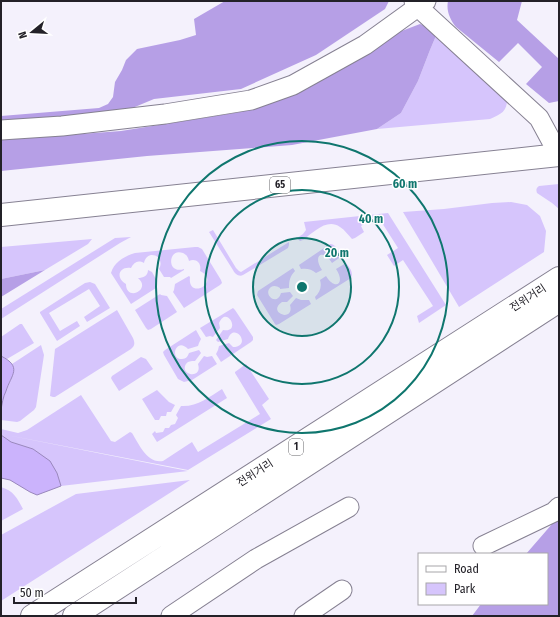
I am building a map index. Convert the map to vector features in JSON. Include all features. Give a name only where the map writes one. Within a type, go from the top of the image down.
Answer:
[{"type":"main road","name":"65","points":[[1,214],[559,155]]},
{"type":"main road","name":"전위거리","points":[[32,616],[559,278]]},
{"type":"main road","name":"전위거리","points":[[74,616],[557,305]]},
{"type":"street","points":[[1,130],[62,126],[157,115],[251,100],[293,85],[365,45],[419,3],[539,118],[559,155]]},
{"type":"street","points":[[176,615],[256,559],[349,507]]},
{"type":"street","points":[[483,546],[554,512],[559,507]]},
{"type":"street","points":[[304,616],[342,590]]},
{"type":"green space","points":[[438,31],[507,96],[505,109],[490,119],[377,129],[401,113],[418,81]]},
{"type":"green space","points":[[559,184],[559,209],[537,193],[536,190],[539,186]]},
{"type":"green space","points":[[511,202],[527,205],[540,216],[546,231],[544,252],[459,307],[403,212]]},
{"type":"green space","points":[[388,213],[446,305],[419,323],[417,316],[433,306],[403,260],[394,266],[387,255],[398,248],[377,215],[361,226],[364,232],[352,239],[342,228],[330,224],[321,227],[303,240],[300,241],[297,238],[306,230],[304,222]]},
{"type":"green space","points":[[213,230],[236,268],[241,272],[289,242],[289,245],[288,248],[242,276],[236,274],[209,232]]},
{"type":"green space","points":[[131,237],[1,319],[1,309],[115,238]]},
{"type":"green space","points":[[92,239],[88,244],[45,270],[1,279],[1,247]]},
{"type":"green space","points":[[330,244],[336,247],[342,256],[332,263],[329,258],[320,255],[318,260],[322,270],[316,273],[309,269],[301,269],[299,265]]},
{"type":"green space","points":[[198,247],[202,249],[222,283],[184,308],[173,292],[175,284],[189,276],[190,284],[193,288],[198,289],[206,284],[207,280],[206,275],[200,271],[198,262],[194,260],[189,261],[187,256],[183,253],[178,252],[174,254],[171,261],[174,268],[184,270],[171,278],[164,277],[159,269],[160,260],[158,257],[152,255],[146,258],[144,263],[136,262],[131,268],[121,271],[120,279],[126,284],[127,289],[133,293],[140,290],[142,287],[142,282],[138,278],[145,276],[148,270],[152,272],[157,281],[156,288],[131,304],[111,273],[112,269],[120,260],[135,253]]},
{"type":"green space","points":[[346,263],[352,272],[351,278],[316,300],[315,297],[321,287],[320,280],[326,276],[329,281],[338,284],[340,279],[336,269]]},
{"type":"green space","points":[[293,268],[295,271],[290,279],[289,288],[280,289],[277,286],[272,286],[268,293],[269,296],[276,299],[281,293],[290,292],[293,296],[287,302],[282,302],[278,306],[277,310],[279,313],[285,315],[289,314],[290,305],[296,298],[301,300],[309,300],[311,304],[276,325],[257,295],[258,291]]},
{"type":"green space","points":[[90,282],[95,284],[110,308],[87,322],[84,317],[100,306],[89,289],[49,313],[60,331],[77,321],[80,326],[57,341],[40,312],[85,283]]},
{"type":"green space","points":[[160,294],[167,296],[177,312],[148,330],[135,310]]},
{"type":"green space","points":[[233,308],[253,337],[253,340],[221,362],[216,354],[219,346],[229,343],[233,347],[239,346],[242,343],[242,339],[237,333],[231,334],[228,339],[218,342],[216,340],[223,330],[229,330],[232,328],[231,321],[226,317],[222,318],[219,323],[220,328],[213,337],[206,337],[200,328]]},
{"type":"green space","points":[[117,310],[133,338],[134,346],[55,397],[50,396],[55,349]]},
{"type":"green space","points":[[22,324],[34,343],[7,359],[1,356],[1,337]]},
{"type":"green space","points":[[196,330],[201,339],[198,346],[188,349],[180,345],[177,347],[175,353],[176,356],[183,359],[187,357],[189,353],[199,350],[201,353],[195,361],[188,362],[186,364],[186,371],[191,374],[195,374],[197,372],[199,369],[198,364],[204,356],[212,356],[217,364],[192,380],[184,382],[178,379],[163,352]]},
{"type":"green space","points":[[41,345],[44,355],[36,407],[20,421],[1,420],[4,394],[13,374],[12,364]]},
{"type":"green space","points":[[141,357],[146,359],[153,369],[119,391],[111,378],[112,376]]},
{"type":"green space","points":[[246,364],[269,399],[262,405],[271,419],[188,470],[7,435],[188,471],[61,486],[57,473],[33,449],[11,442],[1,435],[1,429],[18,433],[27,430],[81,395],[111,441],[115,442],[130,432],[144,452],[152,459],[157,461],[163,461],[192,442],[198,452],[260,414],[235,373]]},
{"type":"green space","points":[[222,389],[227,398],[157,442],[152,434],[155,431],[156,433],[163,432],[165,428],[169,428],[171,425],[175,424],[178,418],[176,415],[181,406],[198,403]]},
{"type":"green space","points":[[157,390],[169,402],[175,405],[171,412],[167,412],[166,416],[161,416],[159,420],[155,420],[142,399]]},
{"type":"green space","points":[[190,480],[1,601],[1,535],[76,494]]},
{"type":"green space","points":[[1,487],[12,493],[17,498],[23,509],[1,521]]},
{"type":"shaded area","points":[[225,1],[389,1],[385,9],[316,55],[241,89],[154,99],[130,109],[1,123],[1,116],[99,108],[108,104],[113,97],[115,82],[126,60],[137,49],[196,35],[194,19]]},
{"type":"shaded area","points":[[448,1],[522,1],[517,20],[559,59],[559,101],[549,103],[526,84],[542,67],[518,43],[499,62],[456,27],[449,15]]},
{"type":"shaded area","points":[[420,24],[438,31],[418,81],[401,113],[377,129],[292,145],[147,156],[1,171],[1,140],[121,131],[240,112],[307,89],[399,32]]},
{"type":"shaded area","points":[[45,270],[1,297],[1,279]]},
{"type":"shaded area","points":[[1,356],[12,364],[14,372],[4,396],[1,410]]},
{"type":"shaded area","points":[[1,435],[11,442],[33,449],[50,461],[57,473],[61,486],[37,495],[10,480],[1,478]]},
{"type":"shaded area","points":[[559,516],[559,616],[472,616],[480,605],[548,605],[548,553],[527,553]]}]
